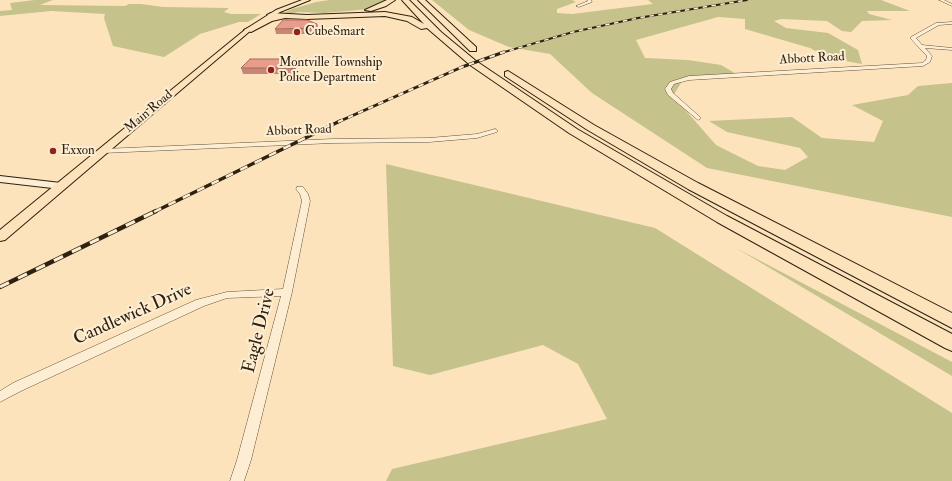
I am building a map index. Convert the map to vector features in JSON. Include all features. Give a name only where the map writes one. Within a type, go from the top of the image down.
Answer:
[{"type":"highway","points":[[272,14],[309,15],[364,11],[384,5],[392,0]]},
{"type":"highway","points":[[405,0],[429,26],[460,52]]},
{"type":"highway","points":[[421,0],[449,28],[479,54]]},
{"type":"highway","points":[[293,4],[287,11],[309,15]]},
{"type":"highway","points":[[272,14],[294,16]]},
{"type":"highway","points":[[248,30],[273,19],[294,16],[367,14],[401,17],[420,25],[460,52],[525,100],[637,170],[782,252],[952,343]]},
{"type":"highway","points":[[499,68],[564,111],[661,168],[792,239],[952,321]]},
{"type":"main road","name":"Main Road","points":[[0,237],[248,30],[272,14],[293,4],[306,0]]},
{"type":"main road","points":[[0,179],[61,186]]},
{"type":"street","points":[[578,6],[590,2],[589,0]]},
{"type":"street","points":[[941,0],[952,5]]},
{"type":"street","points":[[952,23],[938,24],[915,36],[914,40],[920,46],[952,49]]},
{"type":"street","name":"Abbott Road","points":[[698,118],[670,94],[668,89],[672,83],[686,78],[914,65],[927,62],[930,58],[929,54],[920,46]]},
{"type":"street","name":"Abbott Road","points":[[103,151],[333,141],[429,140],[477,136],[495,132]]},
{"type":"street","name":"Eagle Drive","points":[[236,481],[244,460],[287,292],[306,201],[304,194],[300,189]]},
{"type":"street","name":"Candlewick Drive","points":[[0,397],[17,387],[200,303],[227,295],[287,292]]},
{"type":"shaded area","points":[[35,0],[53,0],[40,5],[125,6],[129,4],[141,4],[163,7],[229,8],[224,12],[231,14],[261,14],[248,22],[239,22],[200,34],[164,57],[113,46],[104,18],[105,14],[51,11],[0,16],[0,11],[12,10],[10,3]]},
{"type":"shaded area","points":[[330,0],[387,0],[370,9],[324,13],[298,12],[277,17],[292,9],[316,2]]},
{"type":"shaded area","points":[[432,0],[572,0],[576,2],[557,9],[557,13],[572,14],[653,4],[648,0],[881,0],[910,11],[867,11],[869,14],[892,20],[862,21],[851,32],[842,31],[827,21],[781,19],[774,21],[786,28],[828,33],[858,50],[862,64],[829,58],[810,48],[745,29],[745,19],[718,17],[636,40],[645,58],[688,60],[721,65],[738,75],[684,78],[673,96],[716,145],[758,166],[785,170],[808,157],[800,148],[727,132],[709,121],[792,117],[822,138],[874,142],[883,121],[852,105],[908,95],[918,86],[952,83],[952,217],[707,168],[592,93],[550,54],[509,47],[469,30]]},
{"type":"shaded area","points":[[386,164],[655,228],[952,413],[952,481],[386,481],[392,469],[607,419],[578,364],[543,345],[430,375],[393,366]]},
{"type":"shaded area","points":[[736,248],[952,362],[952,376]]},
{"type":"building","points":[[283,20],[307,20],[317,24],[317,28],[275,29]]},
{"type":"building","points":[[250,59],[297,59],[291,68],[241,68]]},
{"type":"railway","points":[[502,53],[573,32],[638,18],[747,0]]},
{"type":"railway","points":[[338,122],[462,67],[502,53]]},
{"type":"railway","points":[[154,212],[340,121]]},
{"type":"railway","points":[[0,287],[156,211]]},
{"type":"place","name":"CubeSmart","points":[[297,32]]},
{"type":"place","name":"Montville Township Police Department","points":[[271,70]]},
{"type":"place","name":"Exxon","points":[[53,151]]}]
